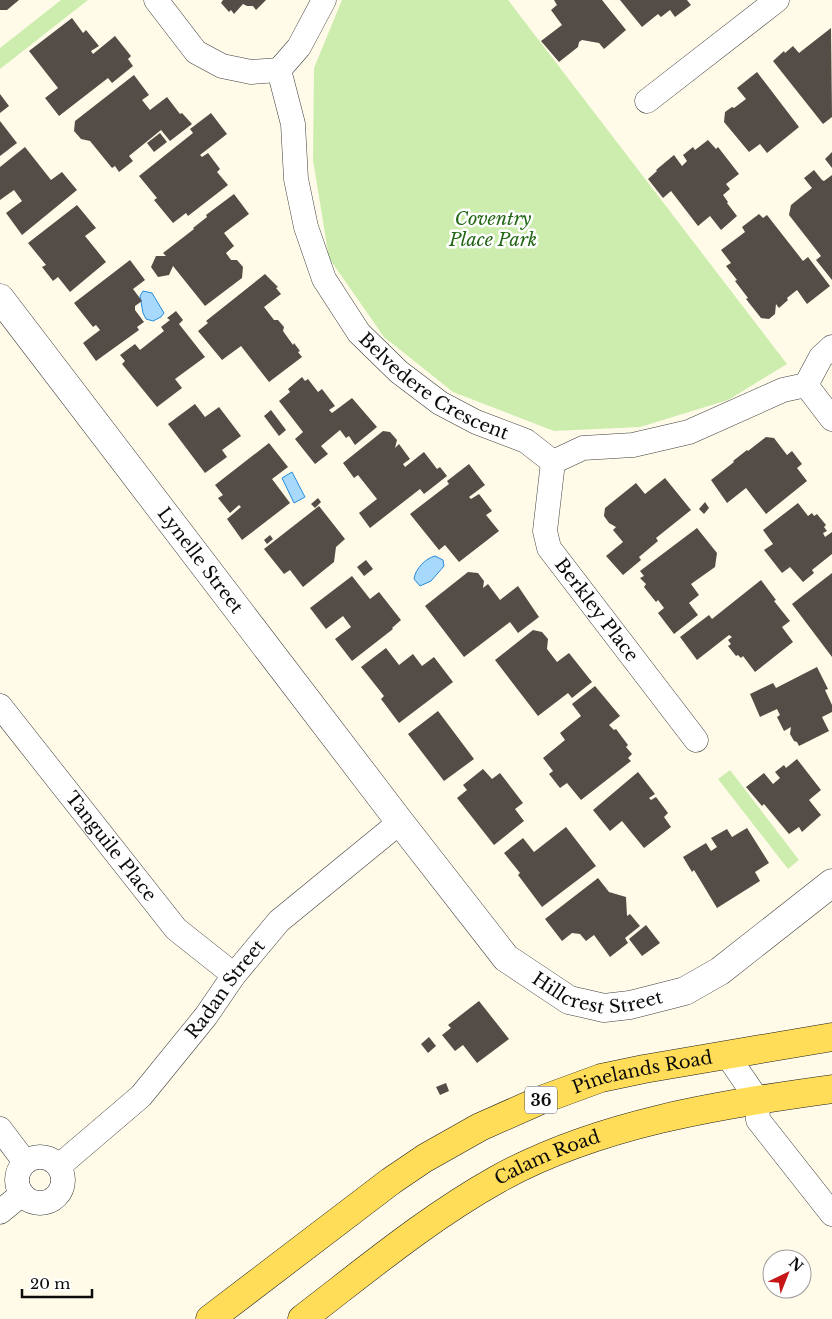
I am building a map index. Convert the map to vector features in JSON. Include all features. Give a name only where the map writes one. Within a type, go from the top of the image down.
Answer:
[{"type":"main road","name":"Pinelands Road","points":[[210,1319],[398,1177],[455,1140],[480,1127],[541,1100],[601,1078],[832,1037]]},
{"type":"main road","name":"Calam Road","points":[[302,1319],[440,1214],[500,1178],[583,1140],[643,1124],[757,1099],[832,1089]]},
{"type":"street","points":[[156,0],[196,52],[222,66],[251,72],[279,70],[299,47],[324,0]]},
{"type":"street","points":[[647,101],[776,0]]},
{"type":"street","name":"Belvedere Crescent","points":[[279,70],[292,124],[296,179],[306,227],[324,280],[359,333],[399,372],[440,403],[476,422],[526,441],[553,462]]},
{"type":"street","name":"Lynelle Street","points":[[0,298],[400,822]]},
{"type":"street","points":[[553,462],[583,448],[633,445],[689,432],[783,390],[806,385],[821,358],[832,348]]},
{"type":"street","points":[[806,385],[832,419]]},
{"type":"street","name":"Berkley Place","points":[[553,462],[546,530],[550,548],[696,740]]},
{"type":"street","name":"Tanguile Place","points":[[0,706],[176,929],[234,975]]},
{"type":"street","name":"Hillcrest Street","points":[[400,822],[506,958],[569,1000],[604,1008],[630,1005],[685,991],[720,971],[832,883]]},
{"type":"street","name":"Radan Street","points":[[59,1166],[141,1096],[206,1016],[234,975],[279,921],[400,822]]},
{"type":"street","points":[[727,1055],[757,1099],[758,1120],[832,1214]]},
{"type":"street","points":[[0,1129],[25,1162]]},
{"type":"street","points":[[37,1157],[43,1157],[59,1166],[64,1182],[62,1189],[51,1201],[35,1203],[28,1200],[22,1194],[18,1188],[18,1174],[25,1162],[37,1157]]},
{"type":"street","points":[[0,1212],[22,1194]]},
{"type":"green space","points":[[61,0],[88,0],[0,69],[0,48]]},
{"type":"green space","name":"Coventry Place Park","points":[[342,0],[508,0],[787,364],[728,400],[640,427],[554,431],[453,392],[384,337],[329,258],[313,160],[314,68]]},
{"type":"green space","points":[[730,770],[799,860],[788,869],[718,779]]},
{"type":"water","points":[[143,291],[152,293],[164,313],[153,321],[146,319],[143,313],[140,296]]},
{"type":"water","points":[[292,472],[305,497],[294,503],[282,478]]},
{"type":"water","points":[[435,556],[443,560],[444,566],[431,581],[420,586],[414,579],[416,571]]},
{"type":"building","points":[[0,0],[19,0],[7,10],[0,10]]},
{"type":"building","points":[[223,0],[266,0],[256,10],[253,6],[243,4],[234,14],[231,10],[229,12],[221,3]]},
{"type":"building","points":[[554,0],[602,0],[626,30],[604,49],[599,43],[582,40],[579,42],[578,47],[559,62],[541,41],[562,25],[551,10],[557,5]]},
{"type":"building","points":[[620,0],[687,0],[691,5],[675,17],[670,10],[661,17],[658,14],[642,27]]},
{"type":"building","points":[[72,18],[83,33],[86,30],[99,46],[91,51],[93,54],[115,36],[131,56],[128,59],[133,66],[112,83],[108,78],[59,116],[45,98],[58,88],[29,51]]},
{"type":"building","points":[[831,28],[832,117],[823,124],[773,61],[793,46],[799,53]]},
{"type":"building","points":[[757,72],[799,127],[767,153],[760,144],[749,152],[724,122],[725,112],[746,99],[737,88]]},
{"type":"building","points":[[134,75],[149,95],[142,100],[150,110],[167,97],[180,114],[182,113],[192,124],[170,141],[161,130],[129,156],[133,161],[119,172],[115,166],[112,168],[90,141],[81,139],[74,131],[75,121]]},
{"type":"building","points":[[0,94],[9,106],[0,113]]},
{"type":"building","points":[[211,113],[227,134],[200,155],[202,157],[208,153],[220,169],[217,172],[228,185],[188,216],[186,213],[173,223],[154,200],[157,198],[139,176],[193,133],[190,129]]},
{"type":"building","points":[[0,121],[17,143],[0,156]]},
{"type":"building","points":[[160,133],[167,142],[154,152],[147,143]]},
{"type":"building","points":[[708,140],[716,149],[718,147],[739,174],[726,184],[730,189],[723,195],[737,216],[721,230],[710,216],[698,226],[671,191],[663,198],[648,179],[674,155],[682,166],[687,161],[683,155],[693,147],[695,150]]},
{"type":"building","points":[[25,147],[51,180],[62,172],[77,190],[22,235],[6,213],[22,201],[14,190],[0,200],[0,167]]},
{"type":"building","points":[[832,152],[832,168],[825,159]]},
{"type":"building","points":[[814,170],[824,181],[832,175],[832,280],[816,260],[821,256],[789,215],[791,205],[812,188],[804,178]]},
{"type":"building","points":[[234,194],[249,214],[224,233],[234,246],[226,253],[231,260],[237,260],[243,267],[242,278],[205,306],[173,266],[169,275],[158,277],[151,267],[156,256],[166,256],[163,253],[194,229],[207,217],[206,215]]},
{"type":"building","points":[[77,205],[96,228],[85,236],[106,262],[70,292],[58,277],[53,281],[42,267],[46,265],[28,243]]},
{"type":"building","points":[[759,214],[763,218],[767,215],[803,261],[808,257],[830,286],[807,304],[797,290],[779,308],[776,304],[775,314],[769,319],[761,318],[746,299],[748,298],[726,266],[731,263],[721,250],[745,232],[742,227]]},
{"type":"building","points":[[130,260],[145,280],[133,289],[142,301],[135,306],[135,310],[144,322],[137,327],[139,330],[96,361],[83,343],[100,330],[96,325],[93,327],[74,303]]},
{"type":"building","points":[[265,274],[278,287],[276,288],[281,294],[264,307],[274,320],[278,320],[284,327],[283,331],[300,351],[298,352],[302,357],[269,382],[241,346],[222,360],[198,331],[208,323],[206,321]]},
{"type":"building","points":[[176,311],[183,320],[179,324],[205,357],[175,379],[182,388],[157,407],[122,364],[125,361],[120,355],[135,344],[140,350],[164,331],[161,327],[170,320],[167,318]]},
{"type":"building","points":[[302,377],[305,381],[308,379],[318,392],[322,389],[335,406],[329,410],[332,413],[352,398],[377,427],[355,445],[349,436],[346,438],[340,430],[321,446],[328,454],[315,464],[295,439],[303,432],[279,401],[290,392],[288,389]]},
{"type":"building","points":[[195,404],[205,417],[219,407],[241,436],[222,450],[227,457],[205,473],[168,424]]},
{"type":"building","points":[[271,410],[286,430],[279,436],[264,416]]},
{"type":"building","points":[[383,431],[390,432],[397,440],[395,448],[399,444],[410,459],[403,464],[405,467],[424,452],[437,469],[440,467],[447,476],[424,494],[420,489],[370,528],[359,513],[377,499],[358,475],[354,478],[343,463]]},
{"type":"building","points":[[766,437],[774,438],[787,455],[792,451],[802,464],[797,468],[807,481],[766,514],[746,488],[727,503],[711,480]]},
{"type":"building","points":[[269,443],[288,467],[272,479],[290,503],[242,540],[227,519],[241,507],[239,505],[230,513],[218,498],[223,495],[215,485]]},
{"type":"building","points":[[469,464],[485,485],[469,497],[471,499],[479,494],[492,511],[486,515],[499,531],[459,562],[445,545],[439,550],[410,514],[449,484],[447,481]]},
{"type":"building","points":[[665,478],[691,510],[656,538],[658,541],[639,557],[641,560],[623,575],[606,556],[623,542],[613,530],[616,527],[609,523],[604,516],[605,508],[636,483],[645,494]]},
{"type":"building","points":[[318,498],[321,502],[315,508],[311,504]]},
{"type":"building","points":[[705,502],[709,508],[704,514],[699,509]]},
{"type":"building","points":[[798,503],[808,516],[812,513],[814,516],[817,514],[826,525],[824,527],[827,531],[823,533],[825,537],[832,532],[832,554],[812,570],[814,573],[803,582],[790,567],[782,573],[764,550],[773,544],[763,530]]},
{"type":"building","points":[[319,506],[345,539],[336,547],[334,562],[303,587],[290,570],[284,574],[264,549]]},
{"type":"building","points":[[697,528],[717,553],[715,567],[691,584],[699,595],[689,603],[698,615],[674,634],[658,613],[664,608],[658,600],[656,602],[644,587],[646,584],[640,578],[644,576],[640,571]]},
{"type":"building","points":[[270,535],[273,539],[267,544],[264,540]]},
{"type":"building","points":[[366,560],[373,569],[364,576],[357,567]]},
{"type":"building","points":[[468,572],[478,573],[484,581],[483,588],[488,584],[500,600],[518,586],[539,617],[518,633],[510,622],[464,657],[425,606]]},
{"type":"building","points":[[832,573],[832,657],[792,604]]},
{"type":"building","points":[[352,576],[370,599],[379,592],[401,620],[393,629],[352,661],[335,639],[351,627],[343,616],[326,629],[310,608]]},
{"type":"building","points":[[761,580],[776,600],[774,601],[790,621],[782,627],[793,642],[755,672],[743,656],[741,658],[738,655],[736,656],[728,646],[731,644],[728,640],[732,637],[729,635],[697,660],[680,637],[709,615],[712,619]]},
{"type":"building","points":[[533,630],[542,632],[548,639],[547,649],[557,662],[569,653],[592,682],[572,698],[568,693],[538,716],[495,660]]},
{"type":"building","points":[[386,648],[399,665],[413,654],[422,666],[434,657],[453,682],[399,723],[381,699],[384,696],[361,667]]},
{"type":"building","points":[[817,667],[828,689],[825,690],[832,705],[832,712],[822,717],[829,731],[799,746],[790,734],[791,727],[784,731],[777,717],[780,715],[777,709],[760,717],[750,694],[773,683],[776,688]]},
{"type":"building","points":[[595,686],[620,716],[609,725],[614,730],[616,729],[632,754],[628,758],[631,761],[581,800],[567,783],[560,788],[549,774],[553,771],[543,758],[565,740],[560,733],[581,716],[572,704]]},
{"type":"building","points":[[438,711],[474,759],[444,781],[408,734]]},
{"type":"building","points":[[797,759],[821,790],[809,800],[821,815],[802,832],[799,827],[789,834],[764,804],[762,806],[746,787],[764,773],[773,784],[780,778],[775,772],[784,765],[786,768]]},
{"type":"building","points":[[483,769],[492,779],[500,773],[523,803],[515,809],[524,821],[494,845],[457,798],[467,790],[463,785]]},
{"type":"building","points":[[638,772],[655,794],[649,798],[651,800],[656,797],[668,813],[664,817],[671,827],[644,848],[622,821],[610,831],[593,810]]},
{"type":"building","points":[[566,827],[596,866],[542,907],[518,875],[520,873],[504,853],[523,838],[534,852]]},
{"type":"building","points":[[747,828],[769,863],[755,872],[760,881],[717,908],[694,870],[692,872],[683,857],[706,843],[711,851],[717,847],[711,838],[727,829],[732,837]]},
{"type":"building","points":[[598,878],[609,892],[626,897],[627,916],[630,914],[640,926],[625,938],[628,943],[610,957],[594,935],[586,941],[580,934],[572,933],[562,941],[545,919]]},
{"type":"building","points":[[646,925],[660,943],[642,956],[629,939]]},
{"type":"building","points":[[479,1001],[509,1039],[477,1063],[463,1045],[455,1051],[442,1035],[451,1028],[448,1025]]},
{"type":"building","points":[[429,1037],[436,1046],[428,1053],[421,1044]]},
{"type":"building","points":[[446,1083],[449,1091],[440,1095],[436,1087]]}]
